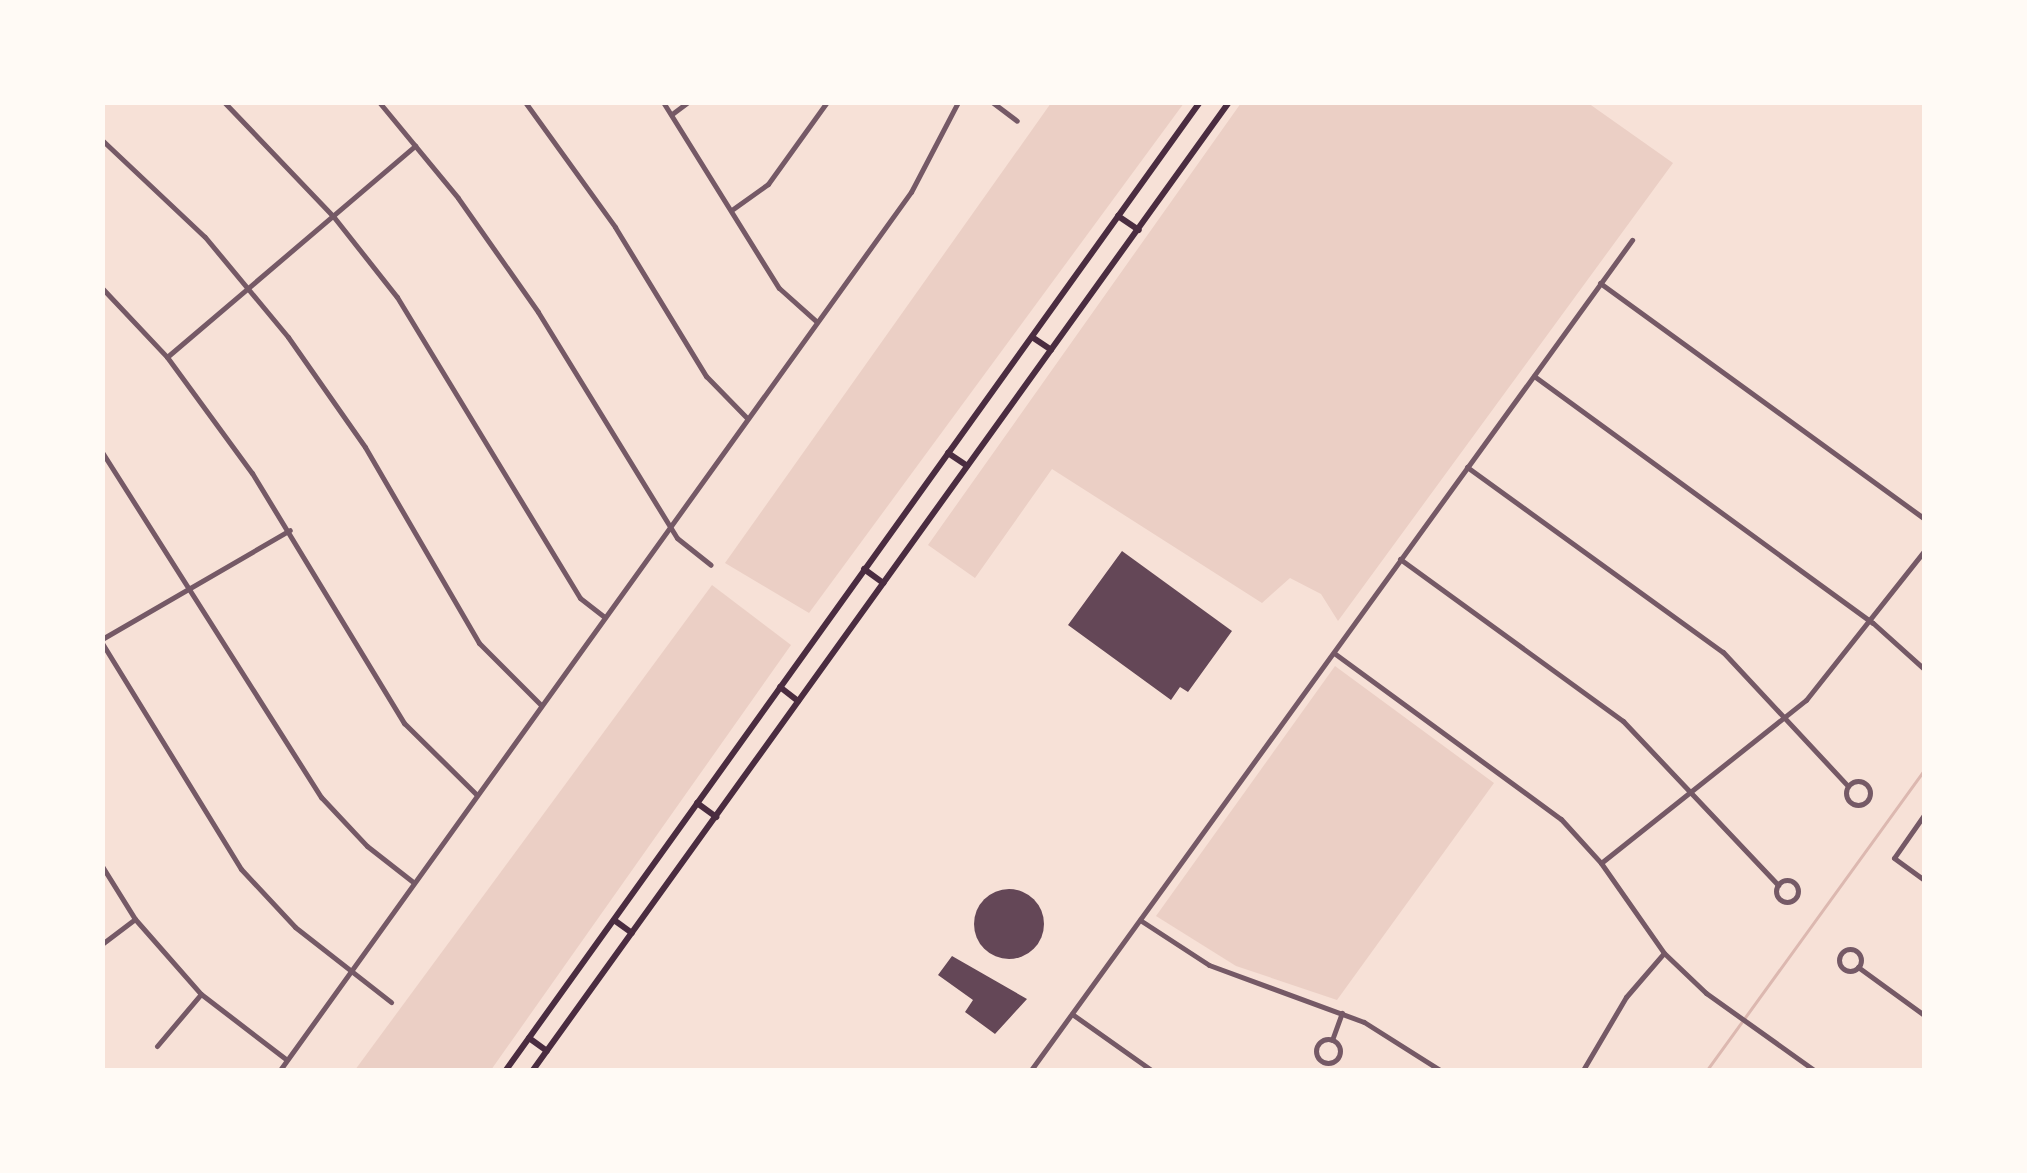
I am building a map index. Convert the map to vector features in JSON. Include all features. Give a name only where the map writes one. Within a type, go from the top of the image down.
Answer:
[{"type":"main road","points":[[506,1070],[1200,102]]},
{"type":"main road","points":[[533,1070],[1229,102]]},
{"type":"main road","points":[[1118,216],[1138,230]]},
{"type":"main road","points":[[1032,337],[1051,350]]},
{"type":"main road","points":[[948,453],[967,466]]},
{"type":"main road","points":[[864,570],[883,583]]},
{"type":"main road","points":[[780,687],[798,701]]},
{"type":"main road","points":[[697,802],[716,817]]},
{"type":"main road","points":[[614,920],[632,933]]},
{"type":"main road","points":[[529,1038],[547,1051]]},
{"type":"street","points":[[224,102],[334,216],[448,374],[580,598],[604,616]]},
{"type":"street","points":[[379,102],[538,312],[670,527],[710,565]]},
{"type":"street","points":[[524,102],[615,226],[706,376],[747,418]]},
{"type":"street","points":[[663,102],[779,288],[816,321]]},
{"type":"street","points":[[672,114],[688,102]]},
{"type":"street","points":[[733,209],[768,184],[827,102]]},
{"type":"street","points":[[280,1070],[931,162],[958,102]]},
{"type":"street","points":[[992,102],[1017,121]]},
{"type":"street","points":[[102,140],[248,287],[336,402],[479,642],[542,706]]},
{"type":"street","points":[[166,357],[415,146]]},
{"type":"street","points":[[1031,1070],[1632,240]]},
{"type":"street","points":[[1600,283],[1924,518]]},
{"type":"street","points":[[102,288],[166,357],[290,530],[404,723],[476,794]]},
{"type":"street","points":[[1534,376],[1873,622],[1924,669]]},
{"type":"street","points":[[102,452],[193,586],[321,797],[413,882]]},
{"type":"street","points":[[1467,467],[1723,652],[1848,786],[1851,802],[1868,800],[1867,785],[1848,786]]},
{"type":"street","points":[[290,530],[102,641],[218,839],[269,901],[349,971],[392,1002]]},
{"type":"street","points":[[1601,863],[1783,719],[1873,622],[1924,551]]},
{"type":"street","points":[[1400,559],[1624,720],[1778,885],[1782,901],[1796,898],[1794,882],[1778,885]]},
{"type":"street","points":[[1334,653],[1549,809],[1601,863],[1664,953],[1734,1013],[1814,1070]]},
{"type":"street","points":[[1924,816],[1894,858],[1924,880]]},
{"type":"street","points":[[102,866],[135,920],[201,994],[287,1060]]},
{"type":"street","points":[[102,944],[135,920]]},
{"type":"street","points":[[1140,920],[1230,976],[1342,1012],[1440,1070]]},
{"type":"street","points":[[1858,967],[1859,953],[1842,952],[1843,968],[1858,967],[1924,1015]]},
{"type":"street","points":[[1583,1070],[1626,997],[1664,953]]},
{"type":"street","points":[[157,1046],[201,994]]},
{"type":"street","points":[[1332,1040],[1316,1048],[1323,1062],[1339,1056],[1332,1040],[1342,1012]]},
{"type":"street","points":[[1072,1014],[1151,1070]]},
{"type":"shaded area","points":[[1051,103],[1184,103],[809,613],[725,563]]},
{"type":"shaded area","points":[[1241,103],[1588,103],[1673,163],[1338,621],[1321,594],[1290,578],[1262,603],[1052,469],[975,578],[928,545]]},
{"type":"shaded area","points":[[712,585],[791,645],[491,1070],[355,1070]]},
{"type":"shaded area","points":[[1335,666],[1494,783],[1337,1000],[1236,966],[1156,916]]},
{"type":"building","points":[[1122,551],[1232,631],[1188,692],[1180,687],[1171,700],[1068,625]]},
{"type":"building","points":[[1009,889],[1034,899],[1044,924],[1034,949],[1009,959],[984,949],[974,924],[984,899]]},
{"type":"building","points":[[952,956],[1027,999],[995,1034],[965,1012],[973,1000],[938,975]]},
{"type":"waterway","points":[[1707,1070],[1924,770]]}]
